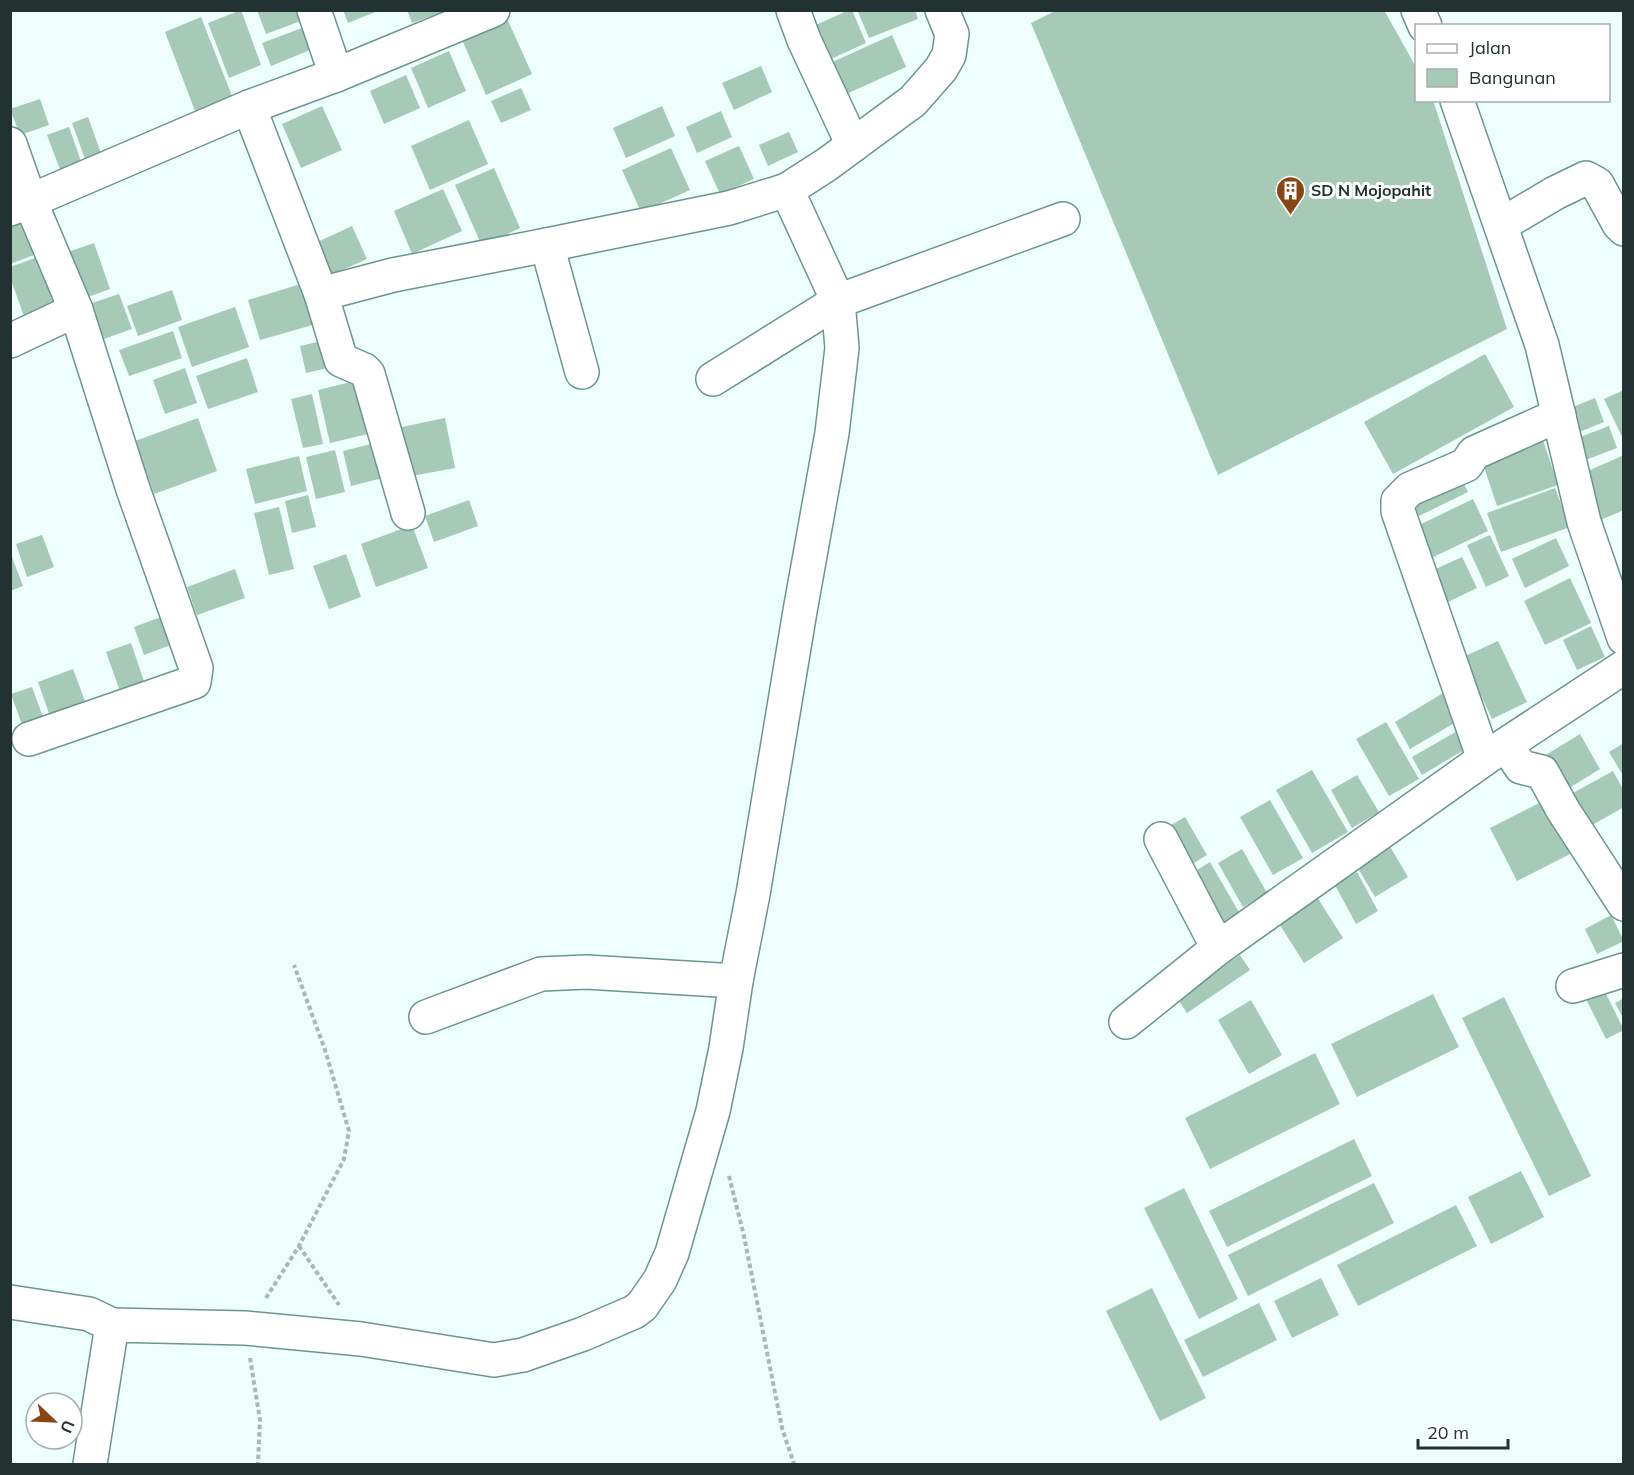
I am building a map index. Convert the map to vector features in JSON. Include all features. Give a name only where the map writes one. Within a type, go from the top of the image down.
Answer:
[{"type":"street","points":[[314,10],[336,75]]},
{"type":"street","points":[[793,10],[804,40],[853,146]]},
{"type":"street","points":[[321,294],[393,275],[729,208],[787,190],[853,146],[913,101],[941,69],[949,55],[952,34],[942,10]]},
{"type":"street","points":[[1418,10],[1424,24]]},
{"type":"street","points":[[20,205],[249,107],[336,75],[489,11]]},
{"type":"street","points":[[1458,102],[1542,345],[1584,522],[1623,638]]},
{"type":"street","points":[[249,107],[321,294],[341,360],[368,374],[408,513]]},
{"type":"street","points":[[10,144],[20,205],[76,310],[133,489],[196,668],[194,682],[28,738]]},
{"type":"street","points":[[1501,225],[1555,193],[1586,178],[1597,184],[1623,229]]},
{"type":"street","points":[[10,1302],[89,1314],[112,1325],[245,1328],[361,1339],[494,1360],[523,1355],[583,1334],[634,1312],[642,1306],[660,1280],[672,1253],[713,1111],[726,1048],[832,433],[842,348],[838,301],[787,190]]},
{"type":"street","points":[[713,379],[838,301],[1063,219]]},
{"type":"street","points":[[547,245],[582,372]]},
{"type":"street","points":[[10,341],[76,310]]},
{"type":"street","points":[[1559,416],[1474,453],[1466,465],[1410,489],[1398,501],[1398,511],[1495,752],[1521,767],[1542,772],[1563,810],[1623,904]]},
{"type":"street","points":[[1126,1022],[1218,948],[1495,752],[1623,667]]},
{"type":"street","points":[[1161,839],[1218,948]]},
{"type":"street","points":[[1573,986],[1623,970]]},
{"type":"street","points":[[426,1017],[541,974],[586,972],[736,981]]},
{"type":"street","points":[[90,1464],[112,1325]]},
{"type":"path","points":[[294,965],[325,1050],[349,1131],[344,1159],[299,1246],[361,1339]]},
{"type":"path","points":[[727,1168],[744,1236],[782,1428],[794,1464]]},
{"type":"building","points":[[241,10],[261,65],[229,78],[208,23]]},
{"type":"building","points":[[257,10],[306,10],[309,18],[266,34]]},
{"type":"building","points":[[343,10],[378,10],[378,11],[348,23]]},
{"type":"building","points":[[407,10],[445,10],[445,11],[412,23]]},
{"type":"building","points":[[852,10],[866,43],[820,64],[805,30]]},
{"type":"building","points":[[861,10],[915,10],[918,19],[869,38],[858,12]]},
{"type":"building","name":"SD N Mojopahit","points":[[1057,10],[1384,10],[1415,65],[1415,102],[1434,102],[1507,329],[1218,475],[1031,23]]},
{"type":"building","points":[[505,14],[532,74],[486,95],[460,35]]},
{"type":"building","points":[[201,17],[232,96],[195,111],[165,32]]},
{"type":"building","points":[[302,28],[310,50],[271,66],[262,43]]},
{"type":"building","points":[[892,35],[906,67],[842,96],[828,64]]},
{"type":"building","points":[[449,51],[466,91],[428,108],[411,68]]},
{"type":"building","points":[[761,66],[772,92],[734,110],[722,83]]},
{"type":"building","points":[[406,75],[420,108],[384,124],[370,91]]},
{"type":"building","points":[[521,88],[531,110],[501,123],[491,101]]},
{"type":"building","points":[[40,99],[49,125],[20,135],[10,109]]},
{"type":"building","points":[[322,106],[342,150],[301,168],[282,124]]},
{"type":"building","points":[[662,106],[675,136],[626,158],[613,128]]},
{"type":"building","points":[[721,111],[732,137],[697,153],[686,127]]},
{"type":"building","points":[[88,117],[102,156],[86,162],[72,123]]},
{"type":"building","points":[[469,120],[488,164],[430,190],[411,146]]},
{"type":"building","points":[[69,127],[83,167],[62,175],[47,135]]},
{"type":"building","points":[[789,132],[798,152],[768,166],[759,145]]},
{"type":"building","points":[[739,146],[754,179],[720,194],[705,161]]},
{"type":"building","points":[[671,148],[690,190],[641,212],[622,170]]},
{"type":"building","points":[[494,168],[520,228],[482,246],[455,185]]},
{"type":"building","points":[[443,189],[462,231],[412,254],[394,211]]},
{"type":"building","points":[[21,217],[34,255],[10,264],[10,221]]},
{"type":"building","points":[[352,226],[367,259],[327,277],[313,244]]},
{"type":"building","points":[[94,243],[110,289],[82,299],[65,253]]},
{"type":"building","points":[[43,255],[62,309],[26,322],[10,277],[10,267]]},
{"type":"building","points":[[304,283],[316,324],[260,340],[248,300]]},
{"type":"building","points":[[172,290],[182,320],[138,336],[127,306]]},
{"type":"building","points":[[119,294],[132,329],[101,340],[89,304]]},
{"type":"building","points":[[235,307],[249,347],[192,367],[178,327]]},
{"type":"building","points":[[173,331],[182,358],[129,376],[119,350]]},
{"type":"building","points":[[326,340],[332,367],[306,373],[300,346]]},
{"type":"building","points":[[1485,354],[1514,407],[1393,474],[1364,422]]},
{"type":"building","points":[[247,358],[258,392],[208,409],[196,376]]},
{"type":"building","points":[[185,368],[197,403],[165,414],[153,380]]},
{"type":"building","points":[[359,380],[372,433],[330,443],[318,390]]},
{"type":"building","points":[[1624,390],[1624,441],[1604,399]]},
{"type":"building","points":[[312,394],[323,444],[303,448],[291,399]]},
{"type":"building","points":[[1595,398],[1604,422],[1572,435],[1563,411]]},
{"type":"building","points":[[198,418],[217,471],[154,494],[135,441]]},
{"type":"building","points":[[445,418],[455,468],[401,478],[392,429]]},
{"type":"building","points":[[1609,426],[1617,448],[1575,464],[1567,442]]},
{"type":"building","points":[[1540,431],[1558,485],[1497,506],[1479,452]]},
{"type":"building","points":[[375,443],[383,478],[351,486],[343,451]]},
{"type":"building","points":[[335,450],[345,492],[316,499],[306,457]]},
{"type":"building","points":[[1624,455],[1624,510],[1598,521],[1579,475]]},
{"type":"building","points":[[299,456],[307,491],[255,504],[246,469]]},
{"type":"building","points":[[1457,470],[1468,492],[1419,516],[1409,493]]},
{"type":"building","points":[[1555,488],[1570,527],[1501,552],[1487,513]]},
{"type":"building","points":[[308,495],[316,527],[292,533],[285,501]]},
{"type":"building","points":[[1473,499],[1488,531],[1429,559],[1415,527]]},
{"type":"building","points":[[469,500],[478,526],[434,542],[425,516]]},
{"type":"building","points":[[279,507],[294,569],[269,575],[254,513]]},
{"type":"building","points":[[412,525],[428,568],[376,587],[361,544]]},
{"type":"building","points":[[42,535],[54,567],[27,577],[16,544]]},
{"type":"building","points":[[1490,535],[1509,576],[1486,587],[1467,545]]},
{"type":"building","points":[[1556,538],[1569,566],[1525,588],[1512,559]]},
{"type":"building","points":[[10,552],[23,586],[10,591]]},
{"type":"building","points":[[346,554],[361,597],[329,609],[313,566]]},
{"type":"building","points":[[1462,557],[1477,588],[1444,604],[1429,572]]},
{"type":"building","points":[[235,569],[245,598],[197,615],[187,587]]},
{"type":"building","points":[[1570,578],[1591,623],[1545,645],[1524,601]]},
{"type":"building","points":[[166,615],[176,643],[144,655],[134,627]]},
{"type":"building","points":[[1591,626],[1605,657],[1577,670],[1563,640]]},
{"type":"building","points":[[1498,641],[1527,702],[1492,719],[1463,657]]},
{"type":"building","points":[[131,643],[145,684],[121,694],[106,652]]},
{"type":"building","points":[[73,669],[88,709],[52,722],[38,682]]},
{"type":"building","points":[[32,687],[47,728],[26,736],[11,694]]},
{"type":"building","points":[[1448,690],[1463,718],[1410,749],[1395,722]]},
{"type":"building","points":[[1386,722],[1419,779],[1389,796],[1356,739]]},
{"type":"building","points":[[1459,730],[1469,747],[1422,775],[1412,757]]},
{"type":"building","points":[[1580,734],[1600,769],[1558,795],[1536,761]]},
{"type":"building","points":[[1624,743],[1624,777],[1609,752]]},
{"type":"building","points":[[1312,770],[1348,832],[1312,853],[1276,790]]},
{"type":"building","points":[[1613,771],[1624,791],[1624,807],[1580,832],[1562,799]]},
{"type":"building","points":[[1357,775],[1379,812],[1352,828],[1331,790]]},
{"type":"building","points":[[1270,800],[1303,858],[1273,875],[1240,817]]},
{"type":"building","points":[[1545,800],[1572,853],[1517,881],[1490,828]]},
{"type":"building","points":[[1185,817],[1207,855],[1184,869],[1162,830]]},
{"type":"building","points":[[1389,845],[1408,877],[1375,897],[1356,865]]},
{"type":"building","points":[[1242,849],[1267,893],[1243,907],[1218,863]]},
{"type":"building","points":[[1210,862],[1240,914],[1221,925],[1192,873]]},
{"type":"building","points":[[1357,872],[1378,911],[1356,924],[1335,885]]},
{"type":"building","points":[[1317,897],[1343,938],[1304,963],[1278,922]]},
{"type":"building","points":[[1611,915],[1624,941],[1597,954],[1585,929]]},
{"type":"building","points":[[1240,955],[1250,970],[1187,1013],[1177,998]]},
{"type":"building","points":[[1602,986],[1624,1030],[1606,1039],[1584,995]]},
{"type":"building","points":[[1433,994],[1459,1047],[1357,1097],[1331,1044]]},
{"type":"building","points":[[1504,997],[1591,1176],[1549,1196],[1462,1018]]},
{"type":"building","points":[[1624,998],[1624,1020],[1615,1003]]},
{"type":"building","points":[[1251,1000],[1282,1055],[1249,1074],[1218,1020]]},
{"type":"building","points":[[1315,1053],[1340,1104],[1210,1169],[1185,1118]]},
{"type":"building","points":[[1354,1139],[1372,1176],[1227,1247],[1209,1211]]},
{"type":"building","points":[[1521,1171],[1544,1217],[1491,1244],[1468,1197]]},
{"type":"building","points":[[1374,1183],[1394,1223],[1248,1296],[1228,1255]]},
{"type":"building","points":[[1184,1188],[1238,1299],[1199,1319],[1144,1208]]},
{"type":"building","points":[[1456,1205],[1477,1246],[1358,1306],[1337,1265]]},
{"type":"building","points":[[1321,1278],[1339,1315],[1292,1338],[1274,1301]]},
{"type":"building","points":[[1152,1288],[1206,1398],[1160,1421],[1106,1311]]},
{"type":"building","points":[[1259,1303],[1277,1340],[1203,1377],[1184,1340]]},
{"type":"place","name":"SD N Mojopahit","points":[[1290,216]]}]
